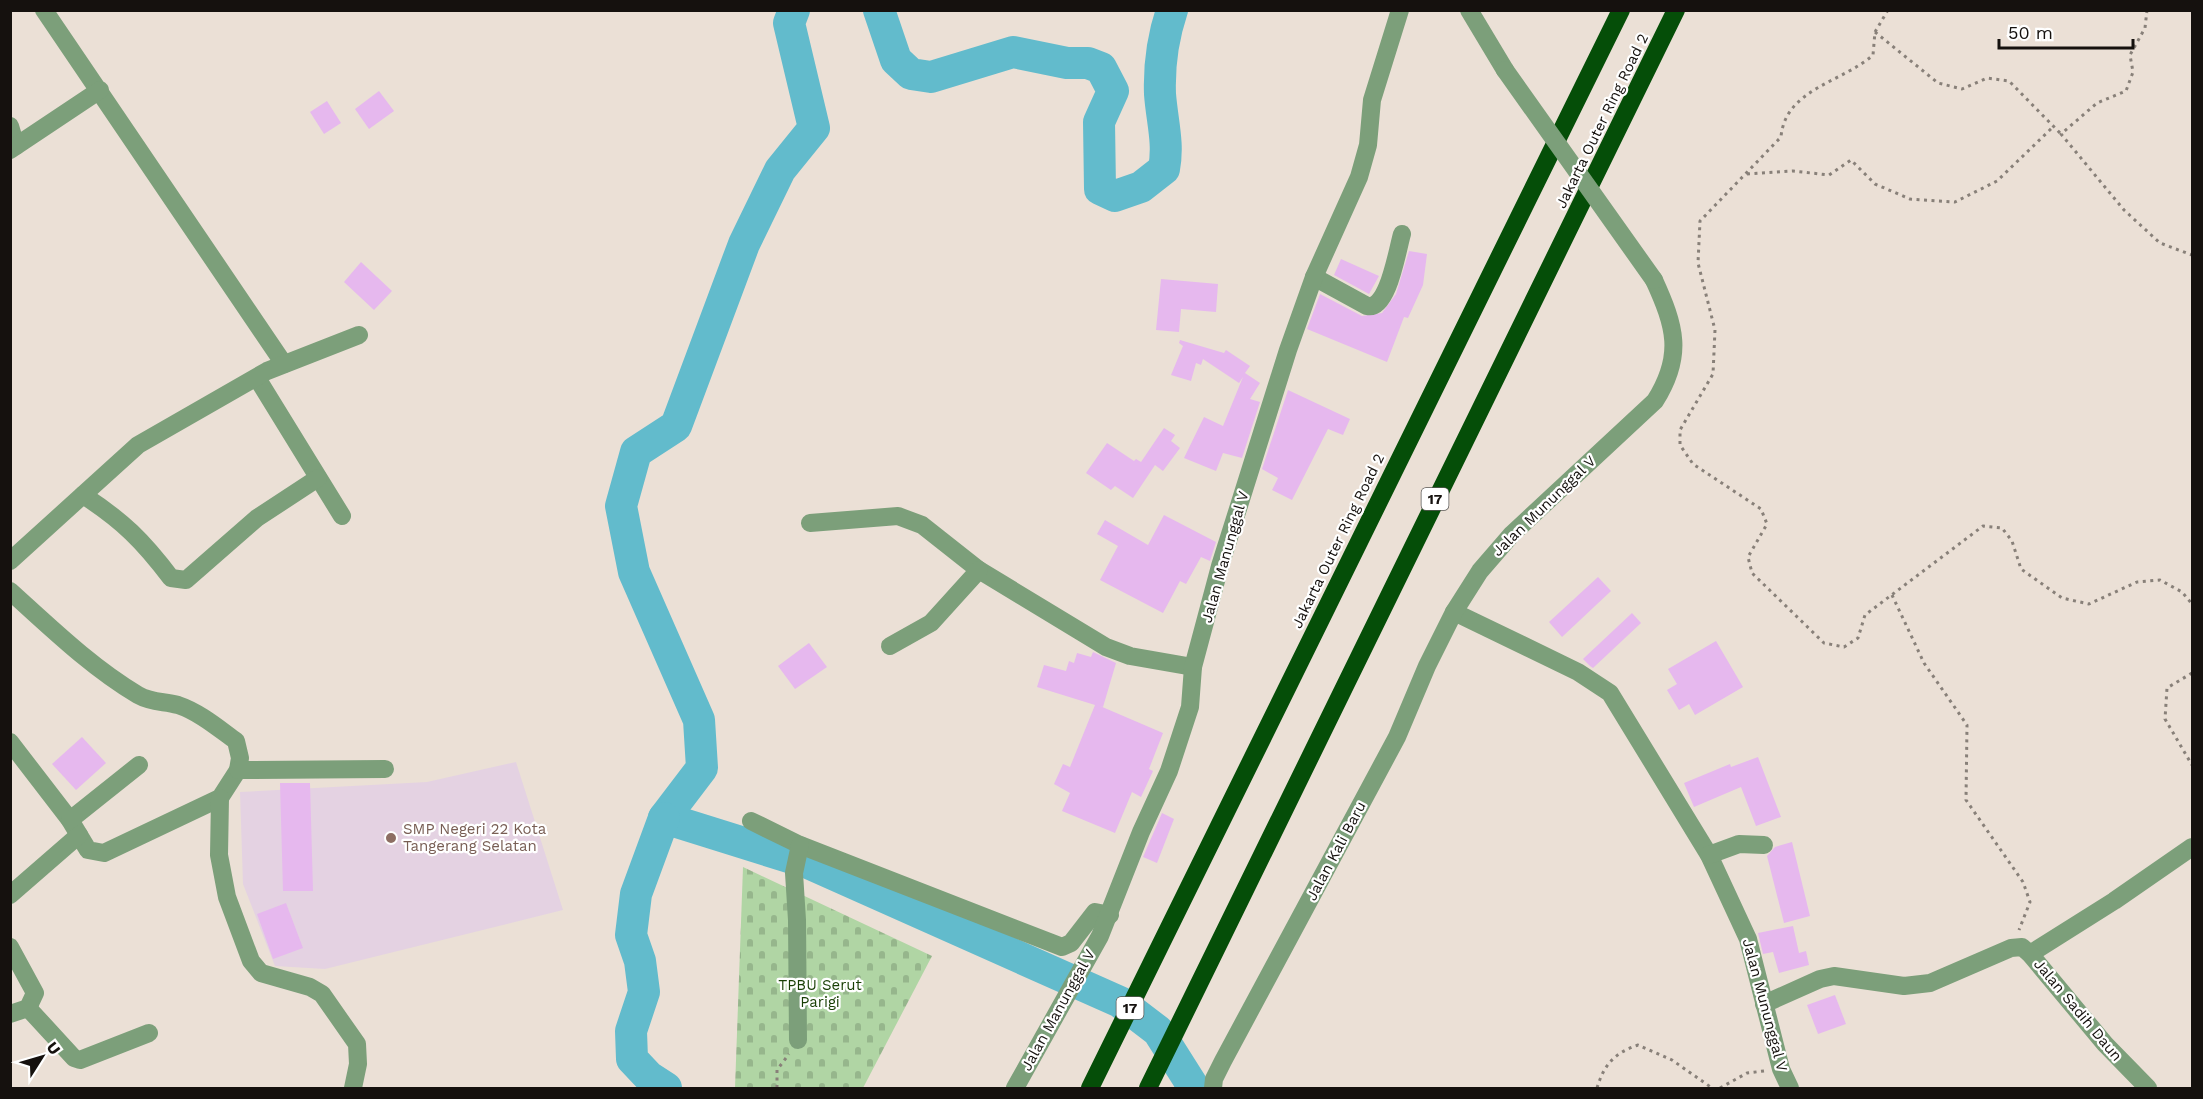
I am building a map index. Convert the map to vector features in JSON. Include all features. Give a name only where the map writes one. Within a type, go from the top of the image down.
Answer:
[{"type":"highway","name":"Jakarta Outer Ring Road 2","points":[[1090,1089],[1621,10]]},
{"type":"highway","name":"Jakarta Outer Ring Road 2","points":[[1148,1089],[1676,10]]},
{"type":"street","points":[[44,10],[284,364]]},
{"type":"street","name":"Jalan Manunggal V","points":[[1015,1089],[1054,1014],[1100,936],[1141,832],[1169,771],[1190,707],[1192,667],[1238,510],[1288,350],[1314,277],[1359,177],[1368,145],[1372,100],[1400,10]]},
{"type":"street","name":"Jalan Mununggal V","points":[[1468,10],[1505,70],[1654,280],[1674,330],[1673,358],[1665,386],[1655,401],[1512,534],[1480,571],[1454,612],[1578,672],[1610,693],[1709,855],[1748,939],[1781,1069],[1790,1089]]},
{"type":"street","points":[[10,126],[14,148],[100,90]]},
{"type":"street","points":[[1314,277],[1367,306],[1375,307],[1379,305],[1391,279],[1402,234]]},
{"type":"street","points":[[13,555],[138,445],[284,364],[359,335]]},
{"type":"street","points":[[257,378],[342,516]]},
{"type":"street","points":[[83,495],[123,523],[144,543],[171,578],[186,580],[257,518],[318,478]]},
{"type":"street","points":[[810,523],[898,516],[910,518],[979,570],[1106,647],[1130,656],[1192,667]]},
{"type":"street","points":[[890,646],[931,623],[979,570]]},
{"type":"street","points":[[10,591],[66,642],[138,695],[154,703],[176,704],[200,715],[236,741],[240,753],[238,770],[220,798],[219,855],[225,887],[251,961],[261,973],[310,987],[322,994],[357,1044],[358,1064],[353,1089]]},
{"type":"street","name":"Jalan Kali Baru","points":[[1213,1089],[1214,1079],[1222,1061],[1397,737],[1427,666],[1454,612]]},
{"type":"street","points":[[10,742],[75,828],[88,850],[104,853],[220,798]]},
{"type":"street","points":[[10,894],[139,765]]},
{"type":"street","points":[[238,770],[385,769]]},
{"type":"street","points":[[751,821],[799,850],[1062,947],[1071,943],[1095,912],[1110,915]]},
{"type":"street","points":[[1709,855],[1740,844],[1764,845]]},
{"type":"street","points":[[2030,954],[2193,846]]},
{"type":"street","points":[[798,1040],[797,920],[794,873],[799,850]]},
{"type":"street","points":[[10,947],[35,989],[19,1011],[75,1058],[80,1060],[149,1033]]},
{"type":"street","name":"Jalan Sadih Daun","points":[[2011,948],[2022,947],[2030,954],[2105,1044],[2148,1089]]},
{"type":"street","points":[[1764,1004],[1834,976],[1904,986],[1930,984],[2011,948]]},
{"type":"path","points":[[1888,10],[1875,32],[1873,55],[1859,68],[1814,87],[1782,120],[1781,137],[1700,221],[1698,263],[1715,330],[1713,374],[1680,430],[1680,445],[1693,464],[1761,509],[1767,524],[1748,557],[1752,573],[1824,643],[1844,647],[1858,638],[1865,615],[1983,526],[2002,528],[2012,541],[2021,569],[2062,598],[2088,604],[2137,582],[2160,580],[2182,592],[2193,604]]},
{"type":"path","points":[[2061,134],[2097,103],[2126,91],[2133,72],[2130,55],[2145,28],[2148,10]]},
{"type":"path","points":[[1875,32],[1938,83],[1962,89],[1987,78],[2009,81],[2054,126],[2124,210],[2160,243],[2193,255]]},
{"type":"path","points":[[1746,174],[1793,171],[1829,175],[1851,160],[1875,184],[1910,199],[1955,202],[1997,181],[2054,126]]},
{"type":"path","points":[[1892,596],[1924,663],[1967,725],[1966,800],[2023,882],[2030,902],[2011,948]]},
{"type":"path","points":[[2193,673],[2167,688],[2165,719],[2193,765]]},
{"type":"path","points":[[777,1089],[777,1070],[798,1040]]},
{"type":"path","points":[[1597,1089],[1603,1068],[1620,1051],[1638,1045],[1672,1060],[1712,1089]]},
{"type":"path","points":[[1720,1089],[1747,1073],[1781,1069]]},
{"type":"shaded area","name":"SMP Negeri 22 Kota Tangerang Selatan","points":[[516,762],[563,910],[325,969],[275,966],[243,884],[240,792],[427,782]]},
{"type":"green space","name":"TPBU Serut Parigi","points":[[743,867],[932,956],[863,1088],[735,1088]]},
{"type":"building","points":[[379,91],[394,111],[369,129],[355,109]]},
{"type":"building","points":[[327,101],[341,123],[324,134],[310,112]]},
{"type":"building","points":[[1409,251],[1427,254],[1423,285],[1408,318],[1404,317],[1387,362],[1307,329],[1320,294],[1362,316],[1382,313],[1396,294]]},
{"type":"building","points":[[1341,259],[1379,276],[1369,294],[1334,275]]},
{"type":"building","points":[[361,262],[392,291],[374,310],[344,282]]},
{"type":"building","points":[[1161,279],[1218,284],[1216,312],[1181,309],[1179,332],[1156,330]]},
{"type":"building","points":[[1180,340],[1224,353],[1226,350],[1250,366],[1245,373],[1260,383],[1250,399],[1260,402],[1242,458],[1223,453],[1216,471],[1184,458],[1204,417],[1223,426],[1243,377],[1239,383],[1203,359],[1201,365],[1196,363],[1191,381],[1171,375],[1183,346],[1179,343]]},
{"type":"building","points":[[1288,390],[1350,419],[1343,435],[1328,429],[1292,500],[1272,490],[1278,478],[1262,469]]},
{"type":"building","points":[[1164,428],[1175,435],[1171,441],[1180,448],[1163,471],[1155,465],[1133,498],[1115,486],[1111,490],[1086,473],[1107,443],[1134,461],[1136,459],[1141,462]]},
{"type":"building","points":[[1164,515],[1216,542],[1210,561],[1201,557],[1186,584],[1180,581],[1163,613],[1100,580],[1118,546],[1097,534],[1105,520],[1148,545]]},
{"type":"building","points":[[1598,577],[1611,591],[1562,637],[1549,622]]},
{"type":"building","points":[[1632,613],[1641,623],[1593,668],[1590,666],[1583,659]]},
{"type":"building","points":[[1716,641],[1743,687],[1695,715],[1689,704],[1679,710],[1667,690],[1677,684],[1668,669]]},
{"type":"building","points":[[809,643],[827,667],[795,689],[778,666]]},
{"type":"building","points":[[1093,652],[1116,663],[1103,707],[1100,706],[1163,733],[1149,769],[1153,771],[1141,797],[1132,792],[1115,833],[1062,811],[1070,793],[1054,784],[1063,764],[1070,767],[1095,705],[1037,687],[1044,665],[1066,671],[1069,661],[1074,663],[1077,653],[1091,657]]},
{"type":"building","points":[[82,737],[106,763],[76,790],[52,764]]},
{"type":"building","points":[[1758,757],[1781,817],[1756,826],[1741,787],[1694,807],[1684,783],[1730,764],[1731,767]]},
{"type":"building","points":[[280,783],[310,783],[313,891],[283,891]]},
{"type":"building","points":[[1162,813],[1174,819],[1157,863],[1143,857]]},
{"type":"building","points":[[1792,842],[1810,916],[1784,923],[1767,856],[1775,847]]},
{"type":"building","points":[[286,903],[303,948],[273,959],[257,914]]},
{"type":"building","points":[[1793,926],[1799,953],[1806,951],[1809,965],[1779,973],[1773,952],[1763,954],[1758,933]]},
{"type":"building","points":[[1835,995],[1846,1024],[1818,1034],[1807,1005]]},
{"type":"waterway","points":[[794,10],[789,23],[814,128],[780,170],[744,244],[676,426],[636,452],[621,506],[634,572],[699,720],[702,768],[664,818],[808,863],[1120,1002],[1158,1031],[1194,1088]]},
{"type":"waterway","points":[[879,10],[896,60],[911,74],[931,77],[1013,52],[1067,63],[1088,63],[1101,68],[1113,91],[1099,122],[1100,189],[1115,196],[1141,187],[1164,169],[1165,141],[1160,73],[1164,41],[1172,10]]},
{"type":"waterway","points":[[664,818],[636,894],[631,935],[640,961],[644,992],[631,1031],[632,1059],[649,1077],[666,1088]]},
{"type":"place","name":"SMP Negeri 22 Kota Tangerang Selatan","points":[[391,838]]}]
